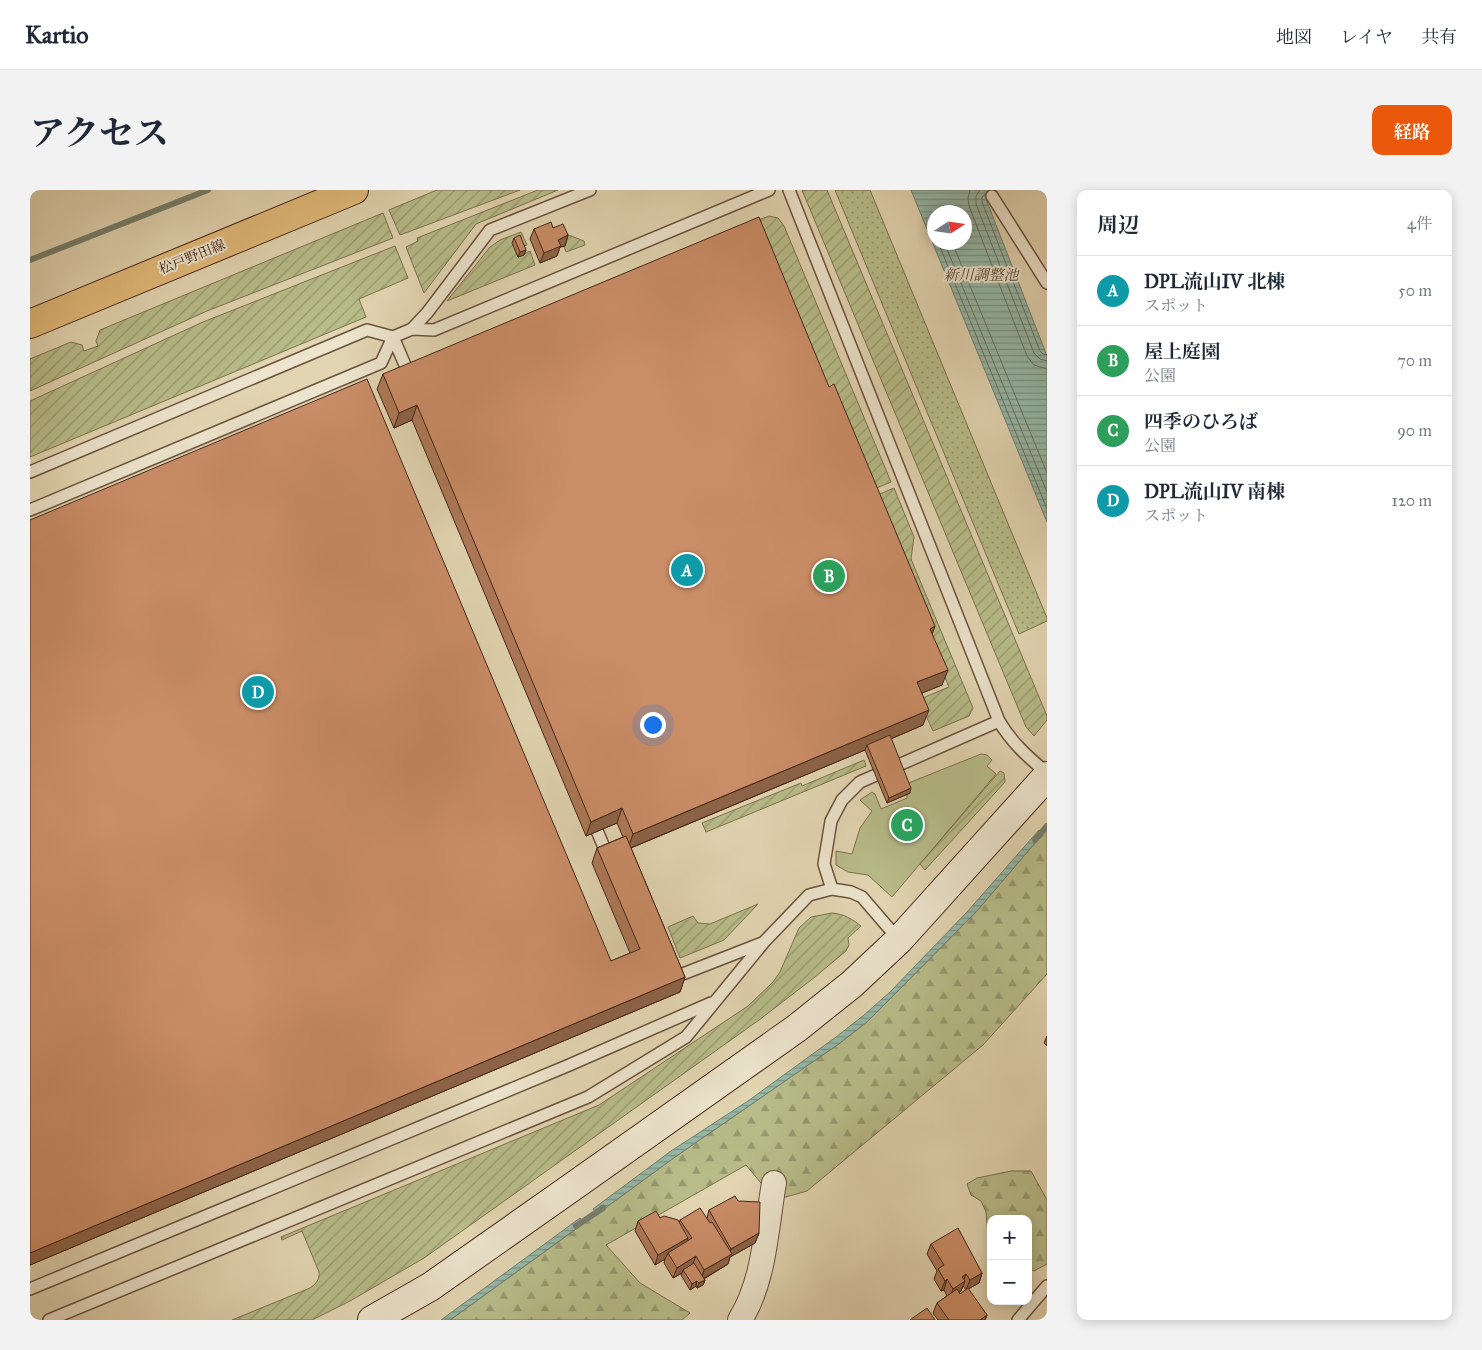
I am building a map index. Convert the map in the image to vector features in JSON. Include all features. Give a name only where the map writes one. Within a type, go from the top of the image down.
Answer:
[{"type":"main road","name":"松戸野田線","points":[[30,324],[354,190]]},
{"type":"street","points":[[372,1320],[430,1287],[797,1028],[852,984],[899,940],[1047,774]]},
{"type":"street","points":[[740,1320],[747,1310],[760,1270],[774,1182]]},
{"type":"lane","points":[[30,510],[381,363],[393,337],[412,328],[427,313],[490,230],[590,190]]},
{"type":"lane","points":[[412,328],[434,330],[769,190]]},
{"type":"lane","points":[[789,190],[999,721],[1018,746],[1047,774]]},
{"type":"lane","points":[[992,196],[1047,283]]},
{"type":"lane","points":[[30,472],[367,330],[393,337]]},
{"type":"lane","points":[[393,337],[417,394]]},
{"type":"lane","points":[[832,889],[824,864],[831,821],[842,800],[860,782],[999,721]]},
{"type":"lane","points":[[589,810],[612,865]]},
{"type":"lane","points":[[49,1320],[588,1097],[686,1037],[764,942],[809,895],[832,889],[851,892],[862,897],[899,940]]},
{"type":"lane","points":[[657,974],[661,983],[764,942]]},
{"type":"lane","points":[[30,1289],[567,1066],[714,1002]]},
{"type":"lane","points":[[1018,1320],[1047,1286]]},
{"type":"green space","points":[[437,190],[520,190],[400,235],[389,210]]},
{"type":"green space","points":[[538,190],[558,190],[476,224],[424,293],[406,247],[418,241],[417,238]]},
{"type":"green space","points":[[802,190],[827,190],[1047,716],[1047,720],[1034,736],[1026,727]]},
{"type":"green space","points":[[835,190],[870,190],[1047,618],[1047,621],[1019,634]]},
{"type":"green space","points":[[383,213],[393,238],[207,311],[30,391],[30,359],[71,342],[82,345],[84,351],[98,346],[96,341],[100,330]]},
{"type":"green space","points":[[769,216],[778,218],[784,226],[891,482],[867,492],[753,222]]},
{"type":"green space","points":[[558,231],[584,241],[585,245],[566,252]]},
{"type":"green space","points":[[521,232],[527,245],[521,247],[518,257],[530,251],[535,265],[447,301],[490,247],[500,240]]},
{"type":"green space","points":[[395,246],[408,278],[359,299],[366,317],[30,457],[30,401],[203,322]]},
{"type":"green space","points":[[894,488],[914,537],[911,559],[973,708],[969,716],[933,731],[922,707],[925,697],[949,687],[870,498]]},
{"type":"green space","points":[[981,754],[987,755],[992,760],[987,766],[996,774],[892,897],[868,875],[848,872],[836,865],[836,851],[852,854],[860,828],[872,811],[860,800],[872,792],[875,794],[881,809],[907,798],[906,784]]},
{"type":"green space","points":[[864,760],[866,766],[706,832],[702,823],[801,783],[802,786]]},
{"type":"green space","points":[[1000,771],[1004,773],[1005,782],[925,870],[920,864]]},
{"type":"green space","points":[[1047,829],[1047,974],[983,1045],[807,1191],[775,1200],[746,1165],[606,1245],[640,1283],[690,1313],[682,1320],[450,1320],[675,1157],[840,1043],[868,1021],[976,912]]},
{"type":"green space","points":[[758,904],[724,940],[680,958],[668,927],[693,916],[698,923],[710,924]]},
{"type":"green space","points":[[832,913],[848,917],[861,926],[848,938],[849,945],[846,951],[759,1020],[424,1258],[350,1301],[312,1320],[232,1320],[310,1288],[317,1281],[319,1272],[302,1231],[282,1240],[281,1237],[599,1105],[748,1006],[773,982],[780,972],[799,928],[811,917]]},
{"type":"green space","points":[[1011,1171],[1031,1171],[1047,1200],[1047,1264],[1034,1271],[1032,1270],[1032,1215],[987,1215],[987,1224],[986,1212],[981,1201],[971,1195],[967,1184],[977,1178]]},
{"type":"water","name":"新川調整池","points":[[911,190],[996,190],[998,194],[986,199],[1047,356],[1047,522],[936,250],[972,250],[972,205],[927,205],[927,229]]},
{"type":"water","points":[[1039,830],[1041,836],[976,912],[868,1021],[840,1043],[675,1157],[597,1214],[593,1209],[671,1151],[748,1101],[864,1015],[890,992],[967,912]]},
{"type":"water","points":[[580,1218],[584,1223],[450,1320],[441,1320]]},
{"type":"building","points":[[759,217],[829,387],[834,384],[935,626],[930,629],[948,670],[917,682],[929,710],[633,834],[622,808],[591,822],[417,405],[399,413],[383,374]]},
{"type":"building","points":[[551,222],[553,228],[563,224],[568,235],[558,240],[561,246],[544,253],[534,229]]},
{"type":"building","points":[[520,235],[526,250],[520,252],[514,238]]},
{"type":"building","points":[[367,379],[611,961],[640,949],[597,848],[626,836],[685,977],[30,1253],[30,520]]},
{"type":"building","points":[[890,735],[911,788],[889,798],[867,745]]},
{"type":"building","points":[[735,1196],[738,1201],[760,1202],[759,1233],[731,1249],[709,1210]]},
{"type":"building","points":[[700,1208],[710,1223],[712,1222],[732,1254],[704,1270],[696,1256],[677,1268],[668,1253],[692,1238],[680,1220]]},
{"type":"building","points":[[656,1211],[660,1218],[664,1216],[678,1220],[688,1238],[658,1255],[638,1221]]},
{"type":"building","points":[[958,1228],[982,1273],[970,1280],[966,1274],[962,1277],[965,1281],[953,1289],[947,1279],[945,1281],[938,1269],[944,1265],[931,1244]]},
{"type":"building","points":[[694,1263],[705,1280],[692,1284],[683,1270]]},
{"type":"building","points":[[968,1288],[987,1315],[980,1320],[949,1320],[937,1303],[957,1289],[960,1294]]},
{"type":"building","points":[[927,1308],[935,1320],[910,1320]]},
{"type":"waterway","points":[[30,260],[208,190]]},
{"type":"waterway","points":[[1035,840],[1047,826]]},
{"type":"waterway","points":[[576,1226],[603,1208]]},
{"type":"place","name":"DPL流山IV 北棟","points":[[687,570]]},
{"type":"place","name":"屋上庭園","points":[[829,576]]},
{"type":"place","name":"DPL流山IV 南棟","points":[[258,692]]},
{"type":"place","name":"四季のひろば","points":[[907,825]]}]
